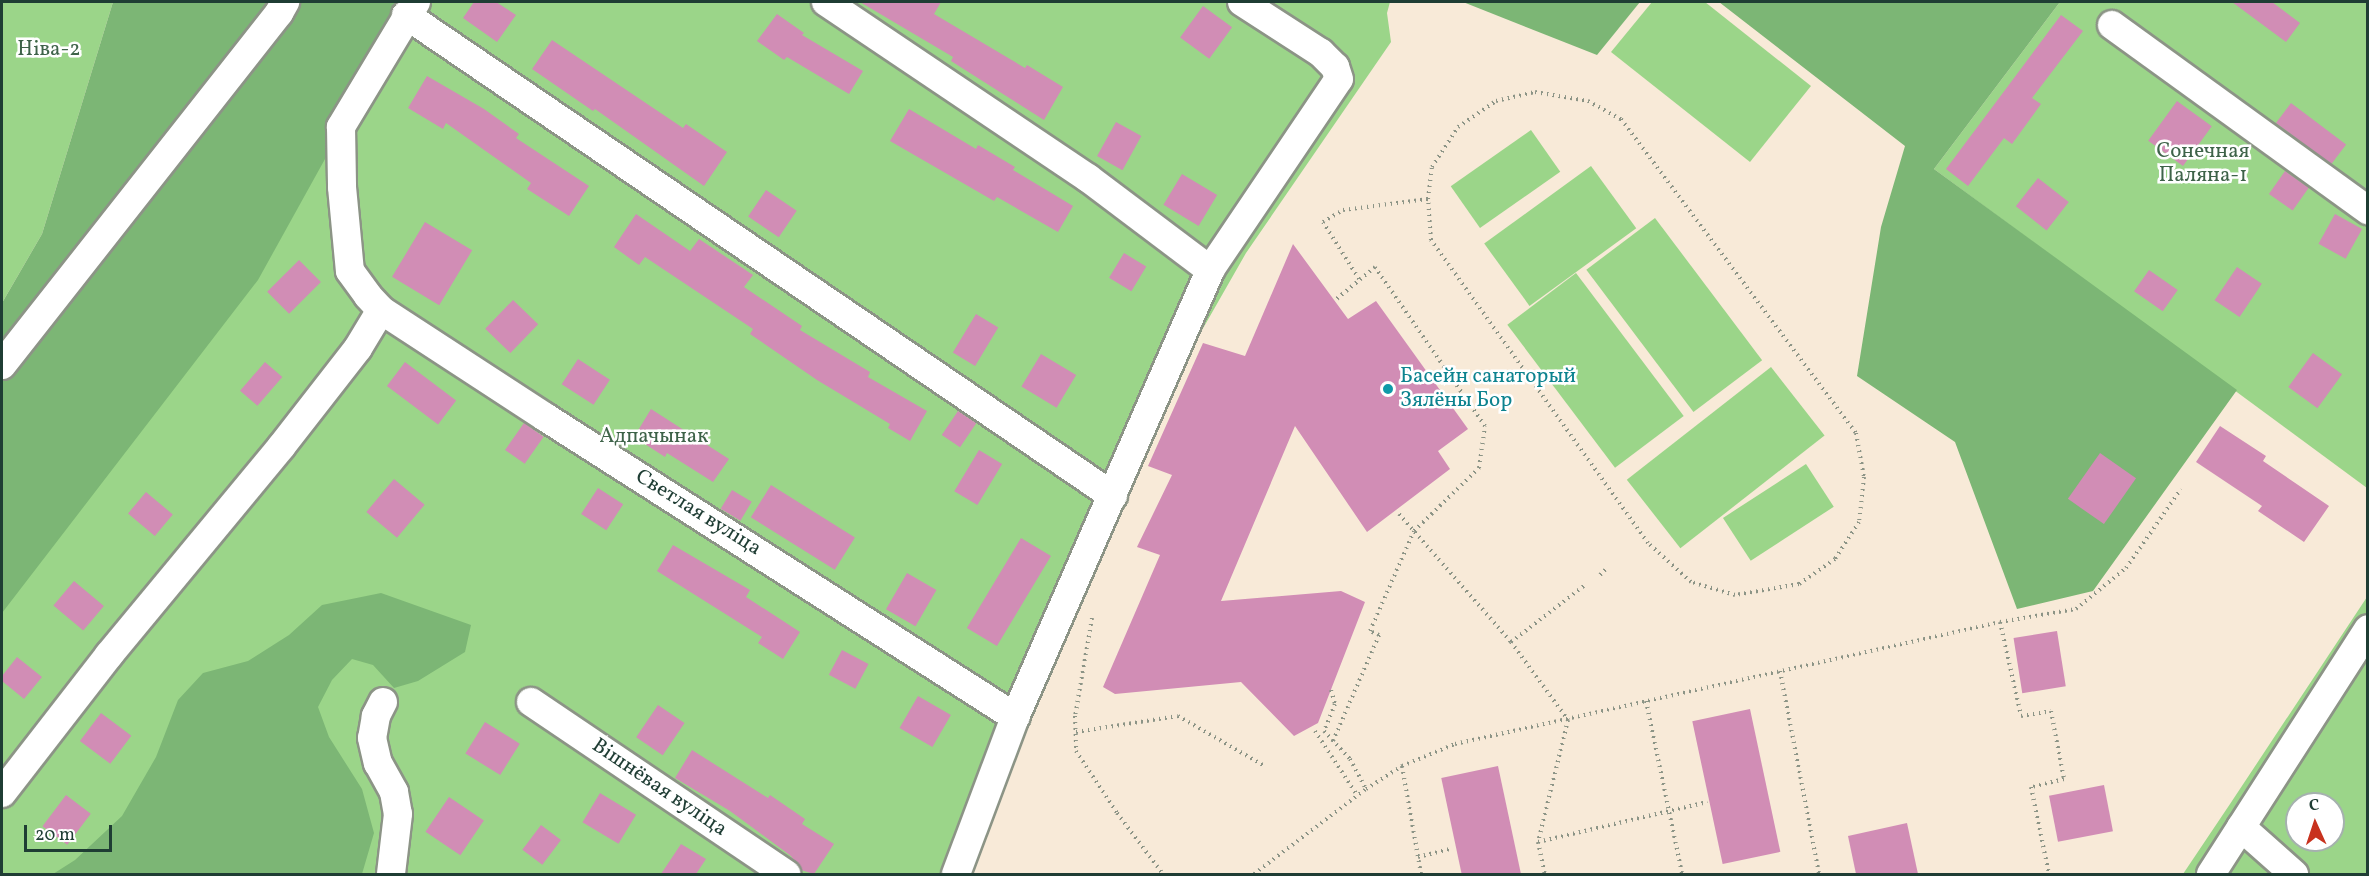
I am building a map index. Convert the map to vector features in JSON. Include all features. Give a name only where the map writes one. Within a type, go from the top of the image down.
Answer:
[{"type":"street","points":[[2,365],[285,2]]},
{"type":"street","points":[[826,2],[1088,178],[1210,270]]},
{"type":"street","points":[[956,874],[1015,717],[1210,270],[1339,79],[1335,67],[1321,53],[1242,2]]},
{"type":"street","points":[[411,8],[1113,496]]},
{"type":"street","name":"Светлая вуліца","points":[[411,8],[341,127],[342,187],[350,271],[381,310],[1015,717]]},
{"type":"street","points":[[2112,25],[2367,210]]},
{"type":"street","points":[[2,793],[109,655],[288,438],[358,348],[381,310]]},
{"type":"street","points":[[2211,874],[2363,650]]},
{"type":"street","points":[[383,702],[376,716],[372,738],[378,763],[394,792],[398,814],[391,874]]},
{"type":"street","name":"Вішнёвая вуліца","points":[[531,702],[786,874]]},
{"type":"street","points":[[2241,827],[2294,874]]},
{"type":"path","points":[[1535,92],[1588,101],[1621,119],[1856,433],[1864,477],[1859,522],[1835,559],[1799,584],[1735,595],[1691,582],[1648,543],[1431,240],[1428,199],[1432,167],[1458,127],[1496,101],[1535,92]]},
{"type":"path","points":[[1360,279],[1323,222],[1343,210],[1428,199]]},
{"type":"path","points":[[1333,741],[1379,635],[1370,631],[1414,531],[1479,468],[1485,426],[1375,267],[1334,301]]},
{"type":"path","points":[[1254,874],[1366,789],[1402,766],[1455,744],[2000,622],[2076,609],[2126,568],[2181,489]]},
{"type":"path","points":[[1399,514],[1511,642],[1568,720],[1538,842],[1545,874]]},
{"type":"path","points":[[1600,575],[1607,568]]},
{"type":"path","points":[[1511,642],[1585,585]]},
{"type":"path","points":[[1093,611],[1075,716],[1076,751],[1117,813],[1163,874]]},
{"type":"path","points":[[2000,622],[2021,716],[2051,711],[2064,779],[2031,788],[2049,874]]},
{"type":"path","points":[[1780,671],[1820,874]]},
{"type":"path","points":[[1332,690],[1335,704],[1324,731],[1350,759],[1366,789]]},
{"type":"path","points":[[1646,701],[1682,874]]},
{"type":"path","points":[[1076,732],[1178,716],[1263,765]]},
{"type":"path","points":[[1315,731],[1357,795]]},
{"type":"path","points":[[1402,766],[1421,874]]},
{"type":"path","points":[[1556,771],[1561,772]]},
{"type":"path","points":[[1538,842],[1707,802]]},
{"type":"path","points":[[1418,857],[1450,849]]},
{"type":"green space","name":"Ніва-2","points":[[2,2],[113,2],[42,234],[2,303]]},
{"type":"green space","points":[[113,2],[412,2],[258,280],[2,613],[2,303],[42,234]]},
{"type":"green space","name":"Адпачынак","points":[[398,2],[1390,2],[1387,13],[1391,42],[1246,253],[1165,395],[1027,720],[970,874],[2,874],[2,553]]},
{"type":"green space","points":[[1463,2],[1640,2],[1597,55]]},
{"type":"green space","points":[[1652,2],[1705,2],[1811,86],[1750,162],[1611,52]]},
{"type":"green space","points":[[1719,2],[2060,2],[1934,169],[2237,390],[2093,591],[2017,609],[1955,442],[1857,376],[1881,227],[1905,146]]},
{"type":"green space","name":"Сонечная Паляна-1","points":[[2060,2],[2367,2],[2367,488],[1934,169]]},
{"type":"green space","points":[[1531,130],[1560,172],[1480,228],[1451,186]]},
{"type":"green space","points":[[1591,166],[1636,228],[1529,306],[1484,244]]},
{"type":"green space","points":[[1655,218],[1762,360],[1693,412],[1586,270]]},
{"type":"green space","points":[[1576,273],[1684,416],[1615,468],[1507,325]]},
{"type":"green space","points":[[1771,367],[1825,436],[1680,548],[1627,480]]},
{"type":"green space","points":[[1806,464],[1834,507],[1751,561],[1723,518]]},
{"type":"green space","points":[[381,593],[471,625],[465,652],[418,681],[394,688],[373,665],[352,659],[332,680],[318,707],[329,737],[362,789],[374,833],[362,874],[53,874],[75,860],[122,816],[156,757],[178,700],[203,673],[248,661],[289,635],[322,605]]},
{"type":"green space","points":[[2367,597],[2367,874],[2183,874]]},
{"type":"building","points":[[474,2],[496,2],[516,15],[497,42],[463,18]]},
{"type":"building","points":[[860,2],[941,2],[934,14],[1025,68],[1027,65],[1063,87],[1044,120],[951,61],[953,57]]},
{"type":"building","points":[[2232,2],[2272,2],[2300,23],[2286,42]]},
{"type":"building","points":[[1203,6],[1232,27],[1209,59],[1180,38]]},
{"type":"building","points":[[777,14],[804,33],[802,35],[863,71],[849,94],[787,57],[784,60],[757,41]]},
{"type":"building","points":[[2061,15],[2083,31],[2032,98],[2041,104],[2012,144],[2004,138],[1968,186],[1946,169]]},
{"type":"building","points":[[552,40],[683,128],[686,124],[727,152],[704,186],[595,109],[593,111],[532,69]]},
{"type":"building","points":[[427,76],[484,109],[519,134],[516,138],[589,186],[569,216],[527,189],[531,183],[446,123],[443,129],[408,108]]},
{"type":"building","points":[[2177,101],[2212,126],[2183,166],[2148,141]]},
{"type":"building","points":[[2291,103],[2346,145],[2331,164],[2276,123]]},
{"type":"building","points":[[909,109],[976,149],[978,145],[1015,167],[1013,170],[1073,206],[1058,232],[997,197],[994,201],[890,141]]},
{"type":"building","points":[[1116,122],[1141,136],[1122,170],[1097,156]]},
{"type":"building","points":[[2285,171],[2309,188],[2293,211],[2269,194]]},
{"type":"building","points":[[1182,174],[1217,195],[1199,226],[1163,205]]},
{"type":"building","points":[[2038,178],[2069,202],[2047,230],[2016,206]]},
{"type":"building","points":[[766,190],[797,211],[779,237],[748,217]]},
{"type":"building","points":[[636,214],[690,251],[699,239],[753,275],[744,287],[802,326],[800,330],[870,372],[868,377],[927,411],[910,441],[888,428],[890,424],[817,380],[750,334],[753,329],[645,257],[639,265],[614,247]]},
{"type":"building","points":[[2335,214],[2362,229],[2346,259],[2319,244]]},
{"type":"building","points":[[425,222],[472,250],[439,305],[392,277]]},
{"type":"building","points":[[1293,244],[1348,319],[1376,301],[1468,429],[1438,451],[1450,469],[1367,532],[1295,426],[1221,601],[1341,591],[1365,602],[1318,723],[1294,736],[1241,682],[1115,694],[1103,687],[1160,555],[1137,547],[1172,475],[1148,466],[1203,343],[1245,356]]},
{"type":"building","points":[[1124,253],[1146,266],[1131,291],[1109,278]]},
{"type":"building","points":[[299,260],[321,282],[289,314],[267,292]]},
{"type":"building","points":[[2237,267],[2262,284],[2240,317],[2215,300]]},
{"type":"building","points":[[2149,270],[2178,290],[2163,311],[2134,291]]},
{"type":"building","points":[[513,300],[538,324],[510,353],[485,329]]},
{"type":"building","points":[[976,314],[998,327],[975,366],[953,353]]},
{"type":"building","points":[[2313,353],[2342,374],[2317,408],[2288,387]]},
{"type":"building","points":[[1041,354],[1076,375],[1057,408],[1021,387]]},
{"type":"building","points":[[578,359],[610,380],[594,405],[562,384]]},
{"type":"building","points":[[265,362],[282,377],[257,406],[240,391]]},
{"type":"building","points":[[405,362],[456,401],[438,424],[387,386]]},
{"type":"building","points":[[651,409],[729,459],[713,482],[667,453],[665,457],[634,437]]},
{"type":"building","points":[[958,411],[976,423],[960,447],[942,435]]},
{"type":"building","points":[[524,423],[544,437],[525,464],[505,450]]},
{"type":"building","points":[[2220,426],[2266,456],[2263,461],[2329,506],[2304,542],[2258,511],[2262,506],[2196,462]]},
{"type":"building","points":[[979,450],[1002,464],[977,505],[954,491]]},
{"type":"building","points":[[2100,453],[2136,478],[2104,524],[2068,499]]},
{"type":"building","points":[[394,479],[425,505],[397,538],[366,512]]},
{"type":"building","points":[[771,485],[855,537],[835,570],[751,517]]},
{"type":"building","points":[[598,488],[623,504],[606,530],[581,514]]},
{"type":"building","points":[[732,490],[752,502],[740,521],[721,509]]},
{"type":"building","points":[[146,492],[173,514],[155,536],[128,513]]},
{"type":"building","points":[[1021,538],[1051,556],[997,646],[967,628]]},
{"type":"building","points":[[673,545],[750,590],[746,597],[800,632],[783,659],[758,643],[762,637],[657,571]]},
{"type":"building","points":[[907,573],[936,590],[915,626],[886,609]]},
{"type":"building","points":[[74,581],[104,606],[83,631],[53,606]]},
{"type":"building","points":[[2057,631],[2066,686],[2022,693],[2014,638]]},
{"type":"building","points":[[842,650],[868,664],[855,689],[829,675]]},
{"type":"building","points":[[17,657],[42,677],[24,699],[2,681],[2,676]]},
{"type":"building","points":[[918,696],[951,715],[932,747],[900,728]]},
{"type":"building","points":[[658,705],[685,723],[663,755],[636,737]]},
{"type":"building","points":[[1750,709],[1780,852],[1723,864],[1692,721]]},
{"type":"building","points":[[101,713],[131,736],[110,764],[80,741]]},
{"type":"building","points":[[485,722],[520,744],[500,775],[465,753]]},
{"type":"building","points":[[692,750],[768,798],[770,795],[805,819],[802,824],[834,844],[814,874],[801,870],[791,856],[730,811],[675,778]]},
{"type":"building","points":[[1498,766],[1521,874],[1462,874],[1441,778]]},
{"type":"building","points":[[2104,785],[2113,831],[2058,842],[2049,796]]},
{"type":"building","points":[[600,793],[636,815],[618,844],[582,822]]},
{"type":"building","points":[[66,795],[91,814],[67,845],[43,826]]},
{"type":"building","points":[[449,797],[484,820],[460,855],[426,832]]},
{"type":"building","points":[[1907,823],[1918,874],[1856,874],[1848,836]]},
{"type":"building","points":[[541,825],[561,840],[542,865],[522,850]]},
{"type":"building","points":[[681,844],[706,859],[696,874],[661,874]]},
{"type":"place","name":"Басейн санаторый Зялёны Бор","points":[[1388,389]]}]
